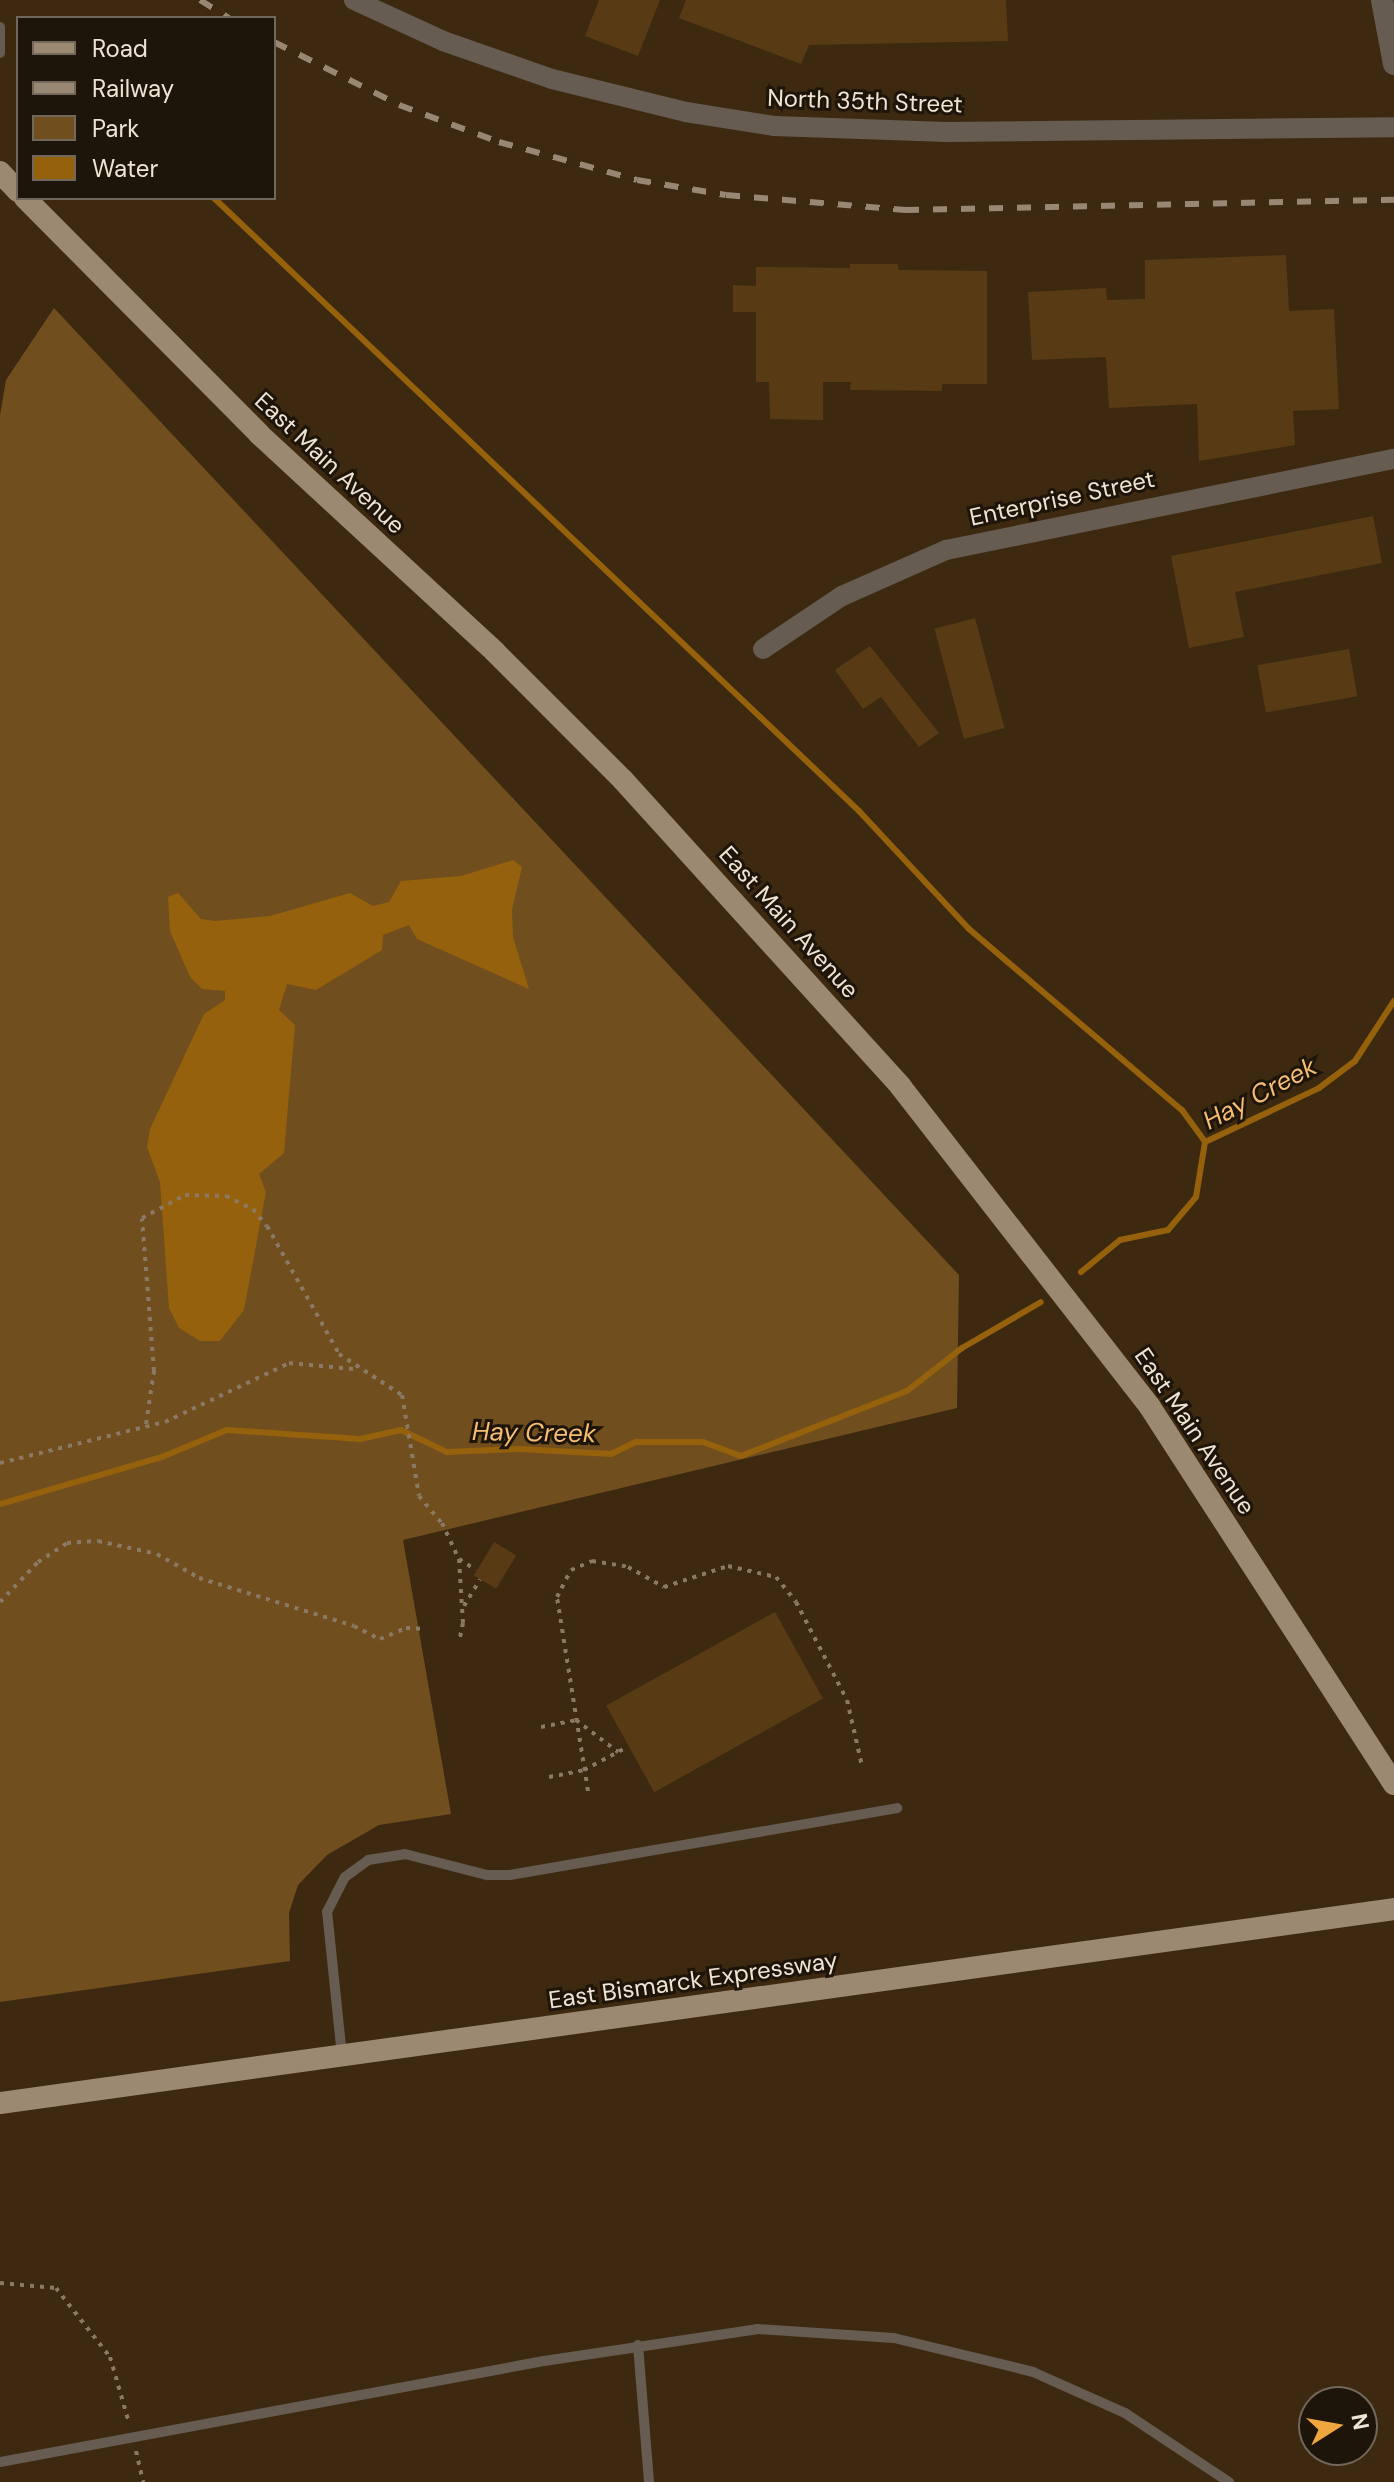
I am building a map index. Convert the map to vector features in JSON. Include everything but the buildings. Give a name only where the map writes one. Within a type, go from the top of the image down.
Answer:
[{"type":"main road","points":[[0,172],[16,189]]},
{"type":"main road","name":"East Main Avenue","points":[[27,200],[259,434],[495,652],[623,780],[901,1087],[1150,1407],[1394,1784]]},
{"type":"main road","name":"East Bismarck Expressway","points":[[0,2103],[1394,1909]]},
{"type":"street","name":"North 35th Street","points":[[354,0],[443,41],[552,79],[671,109],[774,126],[947,132],[1394,127]]},
{"type":"street","points":[[1382,0],[1394,64]]},
{"type":"street","name":"Enterprise Street","points":[[763,649],[842,596],[946,550],[1394,459]]},
{"type":"lane","points":[[0,27],[0,53]]},
{"type":"lane","points":[[342,2056],[327,1912],[345,1877],[368,1860],[405,1854],[487,1875],[510,1875],[897,1808]]},
{"type":"lane","points":[[0,2462],[638,2345],[757,2329],[814,2330],[894,2338],[1033,2372],[1125,2413],[1229,2482]]},
{"type":"lane","points":[[638,2345],[649,2482]]},
{"type":"path","points":[[146,1424],[154,1371],[142,1218],[185,1195],[215,1193],[247,1205],[267,1226],[339,1354],[356,1370],[402,1395],[419,1496],[442,1523],[459,1559],[463,1608],[459,1642]]},
{"type":"path","points":[[0,1463],[85,1445],[146,1424],[165,1422],[208,1405],[289,1363],[356,1370]]},
{"type":"path","points":[[0,1602],[57,1549],[98,1541],[157,1554],[199,1578],[354,1626],[380,1639],[406,1628],[425,1629]]},
{"type":"path","points":[[459,1559],[476,1570]]},
{"type":"path","points":[[588,1791],[557,1597],[571,1570],[592,1561],[618,1564],[664,1587],[718,1568],[746,1567],[776,1577],[796,1602],[847,1700],[862,1766]]},
{"type":"path","points":[[463,1608],[480,1579]]},
{"type":"path","points":[[541,1727],[576,1720],[618,1752]]},
{"type":"path","points":[[549,1777],[584,1770],[627,1747]]},
{"type":"path","points":[[0,2283],[56,2288],[83,2318],[110,2357],[143,2482]]},
{"type":"green space","points":[[54,308],[959,1275],[957,1408],[403,1540],[451,1814],[379,1825],[327,1855],[298,1885],[289,1913],[290,1961],[0,2002],[0,415],[6,380]]},
{"type":"water","points":[[513,860],[522,867],[512,910],[513,937],[529,989],[417,939],[409,925],[383,935],[382,950],[316,990],[287,984],[279,1010],[295,1025],[284,1153],[259,1174],[266,1192],[244,1310],[220,1341],[200,1341],[179,1328],[169,1308],[160,1182],[147,1147],[150,1129],[204,1014],[225,1000],[225,991],[202,989],[190,977],[170,931],[168,897],[178,893],[201,919],[215,921],[270,916],[350,893],[373,906],[389,902],[401,881],[461,876]]},
{"type":"waterway","points":[[216,200],[859,811],[969,929],[1182,1110],[1205,1142]]},
{"type":"waterway","name":"Hay Creek","points":[[1081,1272],[1120,1240],[1168,1230],[1196,1197],[1205,1142],[1319,1088],[1355,1061],[1394,1001]]},
{"type":"waterway","name":"Hay Creek","points":[[0,1504],[162,1457],[227,1430],[360,1439],[401,1430],[447,1452],[520,1449],[611,1454],[636,1442],[703,1442],[741,1456],[907,1391],[962,1348],[1041,1302]]},
{"type":"railway","points":[[200,0],[226,16]]},
{"type":"railway","points":[[276,43],[399,105],[499,142],[637,180],[726,195],[905,210],[1394,200]]}]
